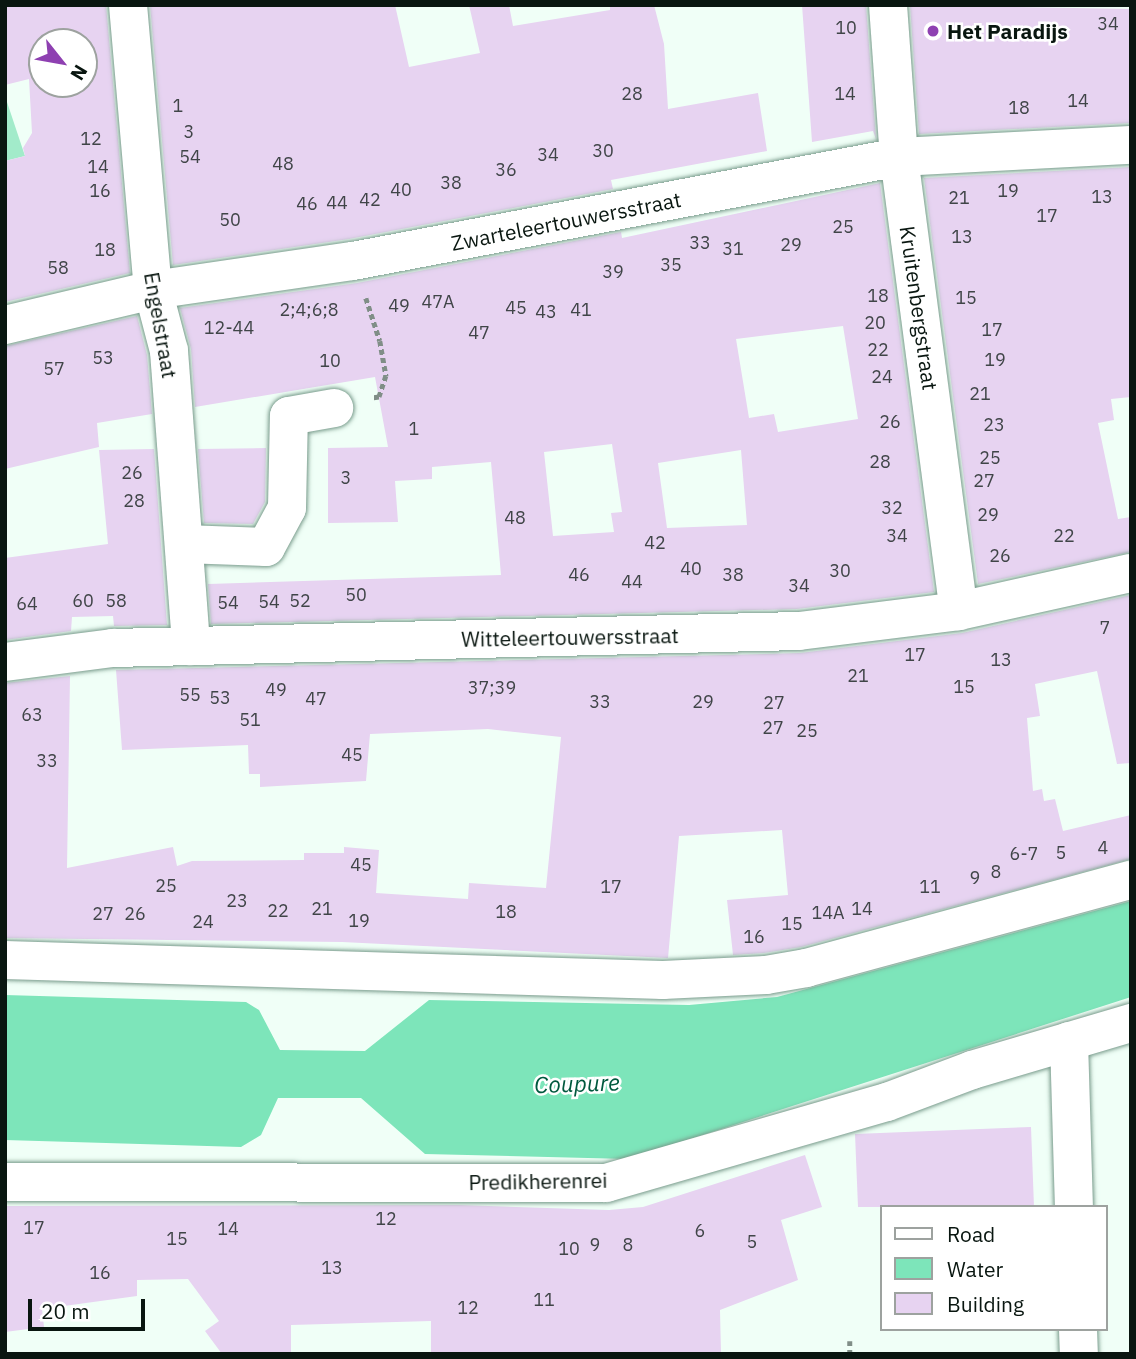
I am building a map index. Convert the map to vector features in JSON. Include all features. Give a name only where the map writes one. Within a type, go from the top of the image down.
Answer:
[{"type":"street","name":"Engelstraat","points":[[128,5],[153,290],[169,351],[191,646]]},
{"type":"street","name":"Kruitenbergstraat","points":[[888,5],[899,158],[959,611]]},
{"type":"street","name":"Zwarteleertouwersstraat","points":[[5,325],[153,290],[353,261],[899,158],[1131,145]]},
{"type":"street","points":[[184,544],[266,547],[287,508],[289,416],[334,408]]},
{"type":"street","name":"Witteleertouwersstraat","points":[[5,662],[113,649],[799,631],[959,611],[1131,573]]},
{"type":"street","points":[[5,960],[663,980],[766,975],[806,968],[1131,880]]},
{"type":"street","name":"Predikherenrei","points":[[5,1182],[606,1183],[887,1102],[972,1070],[1131,1023]]},
{"type":"street","points":[[1069,1041],[1074,1205]]},
{"type":"street","points":[[1078,1331],[1079,1354]]},
{"type":"path","points":[[334,408],[379,397],[386,376],[380,341],[353,261]]},
{"type":"path","points":[[850,1341],[850,1354]]},
{"type":"shaded area","points":[[5,96],[25,156],[5,161]]},
{"type":"water","name":"Coupure","points":[[1131,901],[1131,997],[628,1159],[425,1154],[361,1098],[278,1098],[261,1135],[241,1147],[5,1140],[5,995],[246,1002],[259,1010],[280,1050],[365,1051],[429,1000],[689,1005],[777,997]]},
{"type":"building","points":[[5,5],[106,5],[130,273],[5,302],[5,161],[25,156],[23,148],[32,133],[30,98],[98,98],[98,28],[28,28],[28,79],[5,85]]},
{"type":"building","points":[[150,5],[395,5],[409,67],[480,53],[469,5],[509,5],[513,26],[610,10],[610,5],[654,5],[664,44],[668,109],[758,93],[767,151],[611,180],[613,189],[349,239],[173,265]]},
{"type":"building","points":[[802,5],[866,5],[876,139],[873,131],[812,142]]},
{"type":"building","points":[[910,5],[1131,9],[1131,123],[919,134]]},
{"type":"building","points":[[1131,167],[1131,397],[1111,399],[1114,420],[1098,423],[1118,519],[1131,517],[1131,552],[978,584],[924,178]]},
{"type":"building","points":[[880,183],[934,592],[797,609],[211,624],[208,584],[501,575],[491,462],[432,467],[432,479],[395,481],[398,522],[328,523],[328,448],[388,447],[375,377],[195,407],[191,349],[180,308],[357,283],[621,232],[622,238]],"holes":[[[843,326],[858,419],[778,432],[774,414],[749,418],[736,339]],[[612,444],[622,512],[611,513],[614,532],[553,536],[544,452]],[[741,450],[747,525],[667,528],[658,463]]]},
{"type":"building","points":[[137,316],[147,355],[152,414],[97,423],[99,447],[5,469],[5,346]]},
{"type":"building","points":[[266,448],[265,502],[253,524],[204,523],[198,449]]},
{"type":"building","points":[[154,449],[167,625],[114,626],[113,616],[72,617],[71,631],[5,640],[5,558],[108,544],[99,450]]},
{"type":"building","points":[[1131,595],[1131,763],[1117,764],[1097,671],[1035,684],[1040,716],[1027,718],[1033,791],[1042,789],[1044,801],[1055,799],[1063,831],[1131,815],[1131,859],[801,947],[764,953],[733,955],[727,900],[788,895],[782,830],[679,836],[668,958],[342,942],[5,938],[5,683],[70,676],[67,868],[173,847],[177,866],[192,861],[304,860],[304,853],[344,853],[344,847],[379,850],[376,893],[468,899],[469,883],[546,888],[561,737],[488,729],[370,734],[366,781],[260,787],[260,774],[249,774],[248,745],[122,750],[116,670],[800,653],[962,633]]},
{"type":"building","points":[[1031,1127],[1034,1205],[858,1207],[855,1134]]},
{"type":"building","points":[[805,1155],[822,1207],[781,1220],[798,1280],[720,1310],[721,1354],[431,1354],[431,1321],[291,1325],[291,1354],[222,1354],[205,1331],[219,1321],[188,1279],[137,1280],[137,1296],[42,1309],[44,1327],[5,1332],[5,1206],[459,1205],[609,1210],[643,1207]]},
{"type":"place","name":"Het Paradijs","points":[[933,31]]}]
